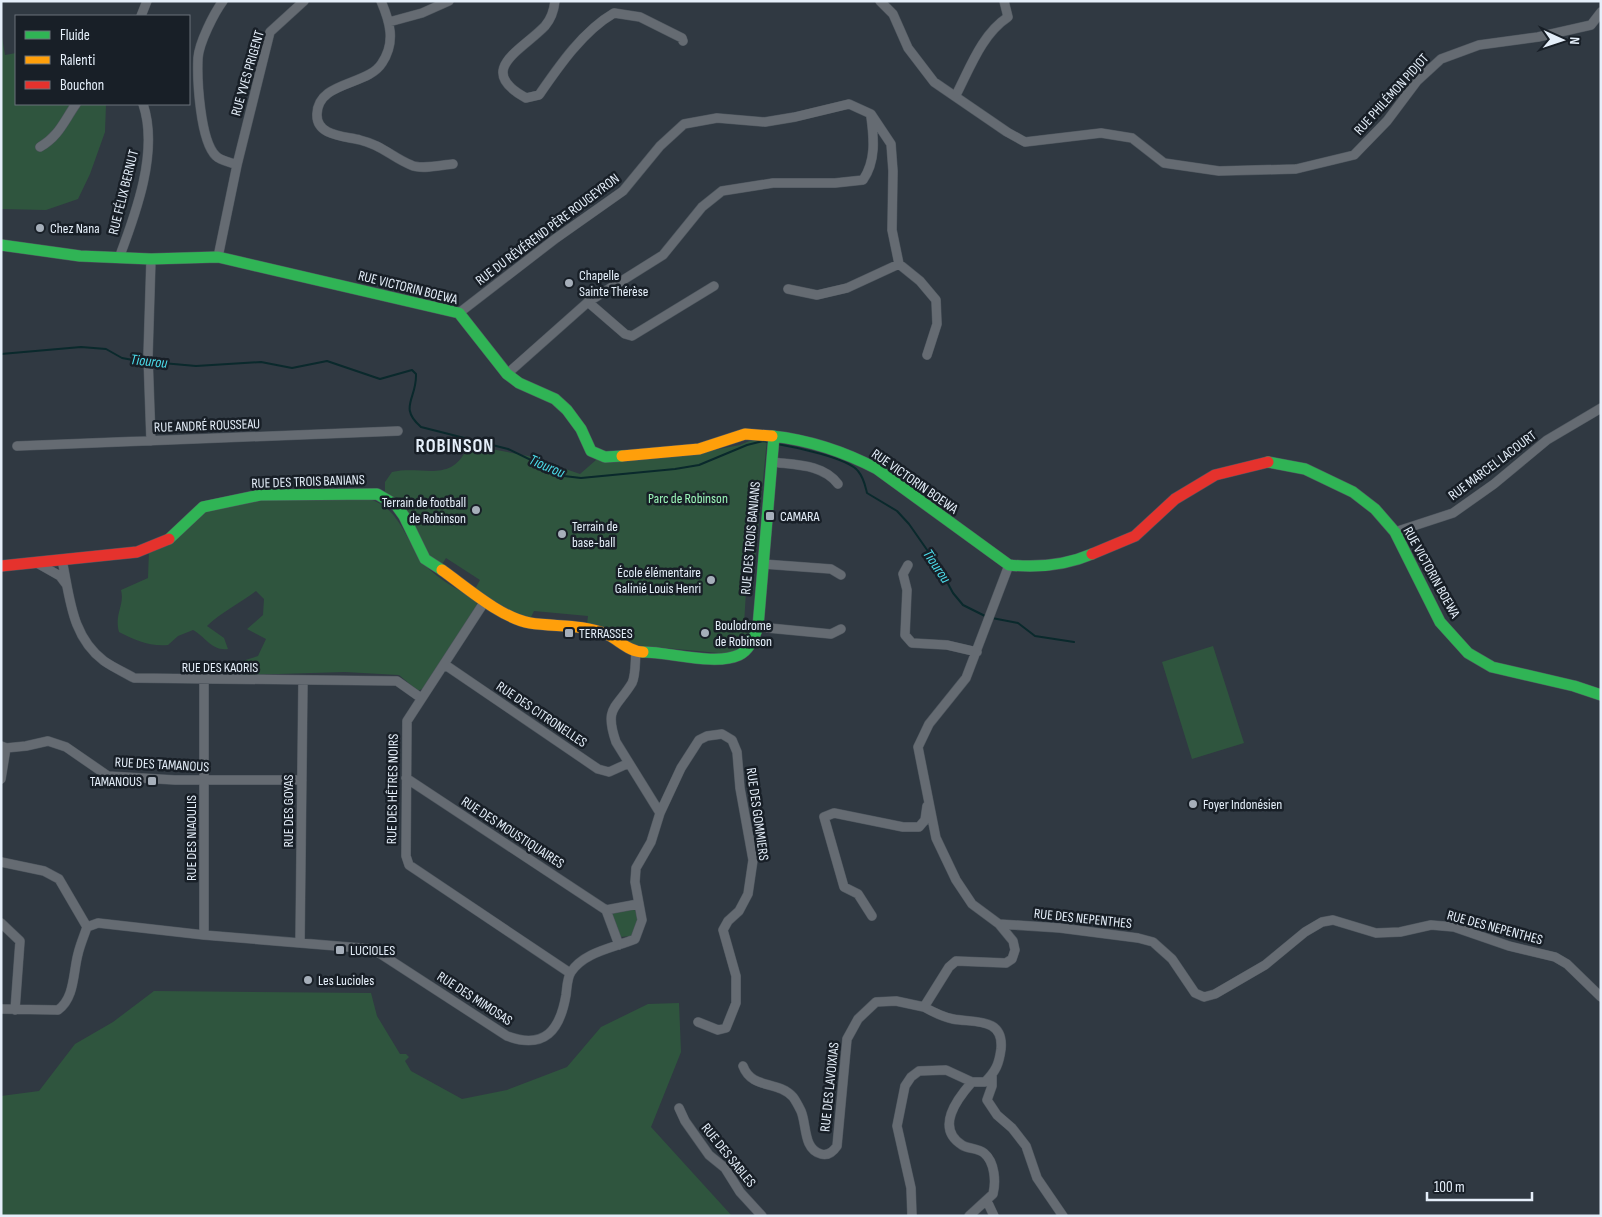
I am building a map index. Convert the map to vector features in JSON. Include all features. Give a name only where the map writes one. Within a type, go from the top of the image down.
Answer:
[{"type":"street","points":[[141,15],[147,1]]},
{"type":"street","points":[[224,1],[216,12],[198,56],[200,92],[203,121],[210,150],[217,158],[237,165]]},
{"type":"street","name":"RUE YVES PRIGENT","points":[[218,257],[237,165],[270,32],[304,1]]},
{"type":"street","points":[[381,1],[389,22],[390,43],[381,64],[357,80],[336,88],[322,98],[317,109],[316,120],[323,130],[374,144],[388,150],[412,166],[453,164]]},
{"type":"street","points":[[389,22],[422,13],[449,1]]},
{"type":"street","points":[[555,1],[553,12],[546,25],[504,64],[502,74],[507,86],[526,98],[539,96],[561,64],[596,23],[614,12],[640,17],[682,38],[683,41]]},
{"type":"street","name":"RUE PHILÉMON PIDJOT","points":[[880,1],[893,14],[908,48],[934,82],[1025,142],[1101,133],[1132,138],[1164,163],[1219,171],[1296,169],[1354,155],[1387,121],[1417,81],[1440,59],[1480,44],[1538,37],[1591,24],[1601,12]]},
{"type":"street","points":[[956,95],[980,47],[998,23],[1008,17],[1004,1]]},
{"type":"street","name":"RUE DU RÉVÉREND PÈRE ROUGEYRON","points":[[459,313],[555,239],[623,191],[660,146],[684,124],[717,118],[765,122],[849,104],[871,114]]},
{"type":"street","points":[[40,147],[51,140],[65,124],[75,105]]},
{"type":"street","name":"RUE FÉLIX BERNUT","points":[[119,258],[130,230],[149,152],[147,117],[143,105]]},
{"type":"street","points":[[871,114],[892,144],[892,230],[899,264],[920,281],[936,300],[937,324],[927,355]]},
{"type":"street","points":[[508,374],[588,302],[663,255],[702,207],[722,191],[773,183],[835,183],[863,180],[871,168],[874,139],[871,114]]},
{"type":"street","name":"RUE VICTORIN BOEWA","points":[[1,245],[49,253],[119,258],[218,257],[459,313],[508,374],[519,383],[555,399],[567,410],[581,429],[591,451],[605,457],[699,449],[745,434],[774,441],[796,439],[855,457],[877,469],[914,498],[1009,565],[1036,568],[1076,561],[1135,536],[1175,499],[1215,475],[1269,462],[1305,469],[1353,492],[1375,509],[1395,532],[1440,622],[1468,653],[1492,667],[1574,686],[1601,695]]},
{"type":"street","points":[[151,259],[148,356],[151,441]]},
{"type":"street","points":[[788,289],[817,295],[847,288],[899,264]]},
{"type":"street","points":[[588,302],[625,334],[632,336],[714,286]]},
{"type":"street","name":"RUE MARCEL LACOURT","points":[[1395,532],[1453,513],[1494,484],[1548,440],[1601,408]]},
{"type":"street","name":"RUE ANDRÉ ROUSSEAU","points":[[17,446],[398,431]]},
{"type":"street","name":"RUE DES TROIS BANIANS","points":[[1,566],[137,552],[171,538],[202,507],[260,495],[377,494],[396,505],[404,516],[425,559],[512,618],[529,623],[585,628],[606,634],[636,652],[660,652],[718,659],[740,655],[752,643],[758,627],[774,441]]},
{"type":"street","points":[[772,462],[816,468],[831,475],[838,484]]},
{"type":"street","name":"RUE DES KAORIS","points":[[62,560],[77,629],[96,654],[115,669],[134,678],[397,681],[422,698]]},
{"type":"street","points":[[36,562],[60,576],[68,587]]},
{"type":"street","points":[[763,564],[830,570],[841,575]]},
{"type":"street","points":[[908,565],[903,574],[907,590],[905,635],[912,643],[947,645],[977,652]]},
{"type":"street","points":[[912,1216],[911,1188],[897,1126],[905,1086],[910,1077],[920,1071],[946,1070],[972,1082],[984,1082],[999,1066],[1002,1041],[998,1031],[991,1024],[953,1019],[924,1007],[949,967],[956,961],[1006,963],[1012,959],[1015,950],[1013,941],[1000,924],[972,904],[956,880],[936,838],[918,747],[929,724],[966,678],[1009,565]]},
{"type":"street","name":"RUE DES HÊTRES NOIRS","points":[[485,601],[407,722],[406,856],[409,865],[570,973]]},
{"type":"street","points":[[758,627],[831,634],[841,629]]},
{"type":"street","points":[[570,973],[587,956],[635,939],[642,920],[638,904],[636,868],[650,842],[660,813],[616,742],[612,730],[611,716],[621,696],[633,681],[636,652]]},
{"type":"street","name":"RUE DES CITRONELLES","points":[[444,664],[598,769],[609,772],[629,763]]},
{"type":"street","name":"RUE DES NIAOULIS","points":[[204,680],[204,935]]},
{"type":"street","name":"RUE DES GOYAS","points":[[300,942],[303,680]]},
{"type":"street","name":"RUE DES GOMMIERS","points":[[660,813],[681,768],[699,740],[708,736],[722,734],[732,740],[737,752],[740,788],[752,860],[751,879],[739,911],[728,921],[723,930],[736,976],[736,1003],[726,1028],[718,1030],[698,1022]]},
{"type":"street","name":"RUE DES TAMANOUS","points":[[4,747],[48,741],[66,747],[108,776],[204,780],[302,780]]},
{"type":"street","points":[[1,779],[4,747]]},
{"type":"street","name":"RUE DES MOUSTIQUAIRES","points":[[406,778],[606,910]]},
{"type":"street","points":[[872,916],[858,894],[844,887],[824,817],[834,813],[903,827],[919,827],[925,820],[928,797]]},
{"type":"street","points":[[1,862],[44,871],[59,879],[87,927],[78,955],[71,990],[62,1007],[58,1010],[1,1009]]},
{"type":"street","points":[[619,945],[606,910],[638,904]]},
{"type":"street","name":"RUE DES NEPENTHES","points":[[1000,924],[1060,928],[1138,938],[1153,942],[1172,959],[1195,992],[1204,997],[1215,994],[1265,965],[1299,937],[1322,922],[1339,921],[1376,932],[1400,932],[1431,924],[1454,926],[1509,946],[1555,957],[1567,964],[1601,997]]},
{"type":"street","points":[[1,923],[20,941],[15,1010]]},
{"type":"street","name":"RUE DES MIMOSAS","points":[[87,927],[98,923],[204,935],[373,948],[507,1036],[522,1042],[542,1039],[554,1031],[563,1014],[570,973]]},
{"type":"street","name":"RUE DES LAVOIXIAS","points":[[743,1066],[746,1075],[758,1083],[780,1087],[792,1097],[801,1111],[810,1147],[818,1154],[824,1155],[832,1152],[837,1146],[847,1039],[858,1019],[876,1002],[896,1001],[924,1007]]},
{"type":"street","points":[[992,1075],[992,1086],[987,1100],[997,1115],[1012,1128],[1026,1146],[1037,1178],[1063,1216]]},
{"type":"street","points":[[969,1216],[988,1201],[995,1187],[989,1160],[984,1154],[963,1146],[953,1138],[949,1125],[950,1114],[958,1097],[972,1082]]},
{"type":"street","name":"RUE DES SABLES","points":[[679,1108],[709,1155],[725,1168],[740,1192],[762,1216]]},
{"type":"street","points":[[988,1201],[994,1216]]},
{"type":"green space","points":[[1,31],[5,55],[15,53],[15,105],[106,105],[105,132],[90,174],[78,199],[46,210],[1,209]]},
{"type":"green space","name":"Parc de Robinson","points":[[754,439],[767,439],[752,592],[746,592],[744,624],[750,625],[744,643],[729,654],[634,645],[611,628],[587,624],[588,616],[534,611],[530,619],[518,617],[475,589],[480,580],[446,558],[441,566],[426,554],[385,492],[385,482],[392,472],[403,470],[444,470],[453,466],[467,448],[475,446],[528,456],[580,474],[596,460],[688,455],[740,445]]},
{"type":"green space","points":[[365,498],[378,502],[388,509],[430,570],[476,600],[477,605],[424,688],[418,691],[399,675],[345,672],[244,675],[241,672],[239,662],[258,656],[266,639],[247,629],[263,615],[264,599],[256,591],[207,626],[224,638],[228,649],[213,646],[193,630],[178,636],[168,645],[155,645],[143,642],[119,632],[118,620],[122,600],[121,590],[148,578],[149,550],[206,509],[256,500]]},
{"type":"green space","points":[[1213,646],[1244,743],[1192,759],[1162,662]]},
{"type":"green space","points":[[634,909],[639,917],[632,936],[620,937],[612,915],[613,911]]},
{"type":"green space","points":[[154,991],[371,993],[377,1016],[400,1054],[406,1054],[409,1057],[405,1061],[411,1071],[462,1099],[507,1090],[567,1067],[601,1027],[648,1004],[679,1003],[681,1052],[651,1127],[732,1216],[1,1216],[1,1096],[39,1091],[75,1044],[113,1022]]},
{"type":"waterway","name":"Tiourou","points":[[1,354],[81,347],[106,349],[122,358],[144,362]]},
{"type":"waterway","name":"Tiourou","points":[[151,362],[196,366],[261,362],[292,368],[327,361],[380,379],[412,370],[416,374],[416,383],[410,408],[414,420],[421,427],[508,449],[564,476],[581,478],[675,469],[699,465],[747,445],[763,441],[770,442]]},
{"type":"waterway","name":"Tiourou","points":[[777,444],[820,454],[852,466],[862,476],[867,493],[897,511],[909,524],[939,567],[953,593],[963,605],[987,617]]},
{"type":"waterway","name":"Tiourou","points":[[992,618],[1018,623],[1035,636],[1074,642]]},
{"type":"traffic: fast","points":[[1,245],[80,256],[151,259],[218,257],[459,313],[507,374],[519,383],[555,399],[567,410],[581,429],[591,451],[605,457],[622,456]]},
{"type":"traffic: fast","points":[[772,436],[799,440],[826,448],[852,457],[877,469],[1009,565],[1051,565],[1092,554]]},
{"type":"traffic: fast","points":[[643,652],[718,659],[739,655],[751,643],[758,627],[774,436]]},
{"type":"traffic: fast","points":[[1268,462],[1305,469],[1353,492],[1375,509],[1395,532],[1440,622],[1468,653],[1492,667],[1574,686],[1601,695]]},
{"type":"traffic: fast","points":[[169,539],[203,507],[260,495],[377,494],[396,505],[404,516],[425,559],[442,570]]},
{"type":"traffic: slow","points":[[622,456],[699,449],[745,434],[772,436]]},
{"type":"traffic: slow","points":[[442,570],[496,609],[519,620],[597,631],[610,636],[633,650],[643,652]]},
{"type":"traffic: jam","points":[[1092,554],[1135,536],[1175,499],[1215,475],[1268,462]]},
{"type":"traffic: jam","points":[[1,566],[137,552],[169,539]]},
{"type":"place","name":"Chez Nana","points":[[40,228]]},
{"type":"place","name":"Chapelle Sainte Thérèse","points":[[569,283]]},
{"type":"place","name":"Terrain de football de Robinson","points":[[476,510]]},
{"type":"place","name":"CAMARA","points":[[770,516]]},
{"type":"place","name":"Terrain de base-ball","points":[[562,534]]},
{"type":"place","name":"École élémentaire Galinié Louis Henri","points":[[711,580]]},
{"type":"place","name":"TERRASSES","points":[[569,633]]},
{"type":"place","name":"Boulodrome de Robinson","points":[[705,633]]},
{"type":"place","name":"TAMANOUS","points":[[152,781]]},
{"type":"place","name":"Foyer Indonésien","points":[[1193,804]]},
{"type":"place","name":"LUCIOLES","points":[[340,950]]},
{"type":"place","name":"Les Lucioles","points":[[308,980]]},
{"type":"district","name":"ROBINSON","points":[[455,445]]}]
